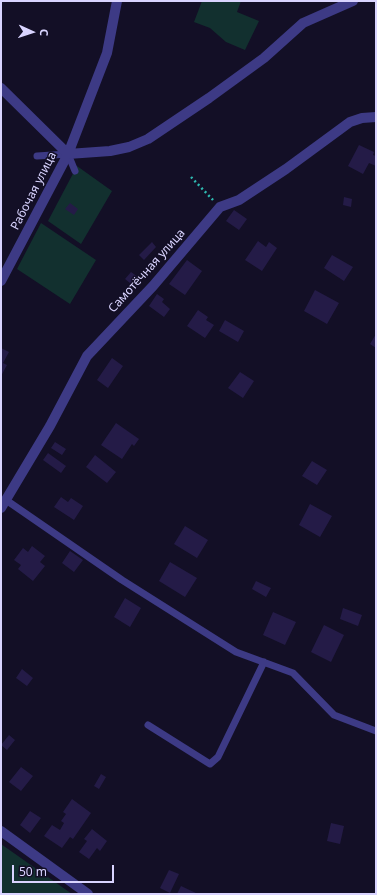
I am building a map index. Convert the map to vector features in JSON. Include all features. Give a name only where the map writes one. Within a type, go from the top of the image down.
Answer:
[{"type":"street","points":[[117,1],[107,53],[68,154],[110,151],[129,147],[148,139],[209,98],[264,58],[303,24],[353,1]]},
{"type":"street","name":"Рабочая улица","points":[[1,88],[68,154],[1,280]]},
{"type":"street","name":"Самотёчная улица","points":[[3,504],[50,426],[87,356],[153,286],[220,207],[239,200],[286,169],[350,122],[362,118],[376,117]]},
{"type":"street","points":[[1,831],[88,894]]},
{"type":"lane","points":[[37,156],[68,154],[75,171]]},
{"type":"lane","points":[[3,504],[236,652],[293,673],[334,715],[376,731]]},
{"type":"lane","points":[[148,725],[210,764],[218,757],[264,662]]},
{"type":"path","points":[[191,177],[213,200]]},
{"type":"green space","points":[[202,1],[241,1],[237,12],[259,21],[245,50],[226,42],[210,28],[194,22]]},
{"type":"green space","points":[[77,166],[112,191],[81,244],[48,221]]},
{"type":"green space","points":[[41,223],[96,260],[70,304],[17,269]]},
{"type":"green space","points":[[1,844],[72,894],[1,894]]},
{"type":"building","points":[[359,145],[374,152],[373,155],[376,156],[376,166],[369,163],[363,174],[348,166]]},
{"type":"building","points":[[344,197],[352,199],[351,207],[343,205]]},
{"type":"building","points":[[70,203],[78,209],[74,215],[65,209]]},
{"type":"building","points":[[234,210],[247,219],[239,230],[226,221]]},
{"type":"building","points":[[258,241],[266,247],[269,242],[277,248],[262,271],[245,260]]},
{"type":"building","points":[[152,242],[156,247],[144,260],[139,255]]},
{"type":"building","points":[[332,255],[353,267],[344,281],[324,268]]},
{"type":"building","points":[[187,260],[202,271],[185,295],[169,284]]},
{"type":"building","points":[[131,272],[142,280],[136,288],[125,279]]},
{"type":"building","points":[[315,290],[339,303],[327,324],[304,311]]},
{"type":"building","points":[[157,294],[164,299],[162,302],[170,309],[164,317],[149,306]]},
{"type":"building","points":[[198,310],[208,317],[206,320],[214,325],[205,338],[187,326]]},
{"type":"building","points":[[225,320],[244,331],[238,342],[219,331]]},
{"type":"building","points":[[376,334],[376,348],[370,344]]},
{"type":"building","points":[[1,348],[9,352],[3,363],[7,365],[1,376]]},
{"type":"building","points":[[112,358],[123,366],[108,388],[97,380]]},
{"type":"building","points":[[240,372],[254,381],[243,398],[228,388]]},
{"type":"building","points":[[116,423],[139,439],[134,446],[132,444],[122,459],[101,445]]},
{"type":"building","points":[[55,442],[66,449],[62,455],[51,448]]},
{"type":"building","points":[[48,453],[66,466],[61,473],[43,460]]},
{"type":"building","points":[[95,455],[116,472],[107,483],[86,467]]},
{"type":"building","points":[[312,461],[327,470],[317,485],[302,476]]},
{"type":"building","points":[[61,497],[68,502],[71,498],[83,506],[74,520],[54,507]]},
{"type":"building","points":[[310,504],[332,516],[320,537],[299,525]]},
{"type":"building","points":[[185,526],[208,540],[197,558],[174,544]]},
{"type":"building","points":[[32,546],[45,556],[40,562],[45,566],[33,581],[18,569],[21,565],[14,560],[23,548],[28,552]]},
{"type":"building","points":[[70,551],[83,560],[74,572],[62,563]]},
{"type":"building","points":[[170,562],[197,578],[185,597],[159,581]]},
{"type":"building","points":[[256,581],[271,588],[266,597],[252,589]]},
{"type":"building","points":[[125,598],[141,608],[130,627],[114,617]]},
{"type":"building","points":[[343,608],[362,615],[358,626],[340,619]]},
{"type":"building","points":[[273,612],[296,622],[285,645],[263,635]]},
{"type":"building","points":[[324,625],[344,635],[331,662],[311,652]]},
{"type":"building","points":[[22,669],[33,678],[27,686],[16,678]]},
{"type":"building","points":[[9,735],[15,740],[7,750],[1,745]]},
{"type":"building","points":[[21,767],[33,776],[21,791],[9,782]]},
{"type":"building","points":[[101,774],[106,777],[99,789],[94,786]]},
{"type":"building","points":[[72,799],[91,813],[73,839],[70,837],[62,848],[44,836],[52,825],[60,830],[64,823],[61,821],[66,814],[63,812]]},
{"type":"building","points":[[30,811],[41,818],[30,833],[20,825]]},
{"type":"building","points":[[331,823],[344,826],[340,844],[327,841]]},
{"type":"building","points":[[92,829],[107,841],[100,851],[97,848],[89,859],[79,852],[87,841],[84,839]]},
{"type":"building","points":[[169,870],[179,874],[170,893],[160,888]]},
{"type":"building","points":[[181,886],[198,894],[177,894]]}]
